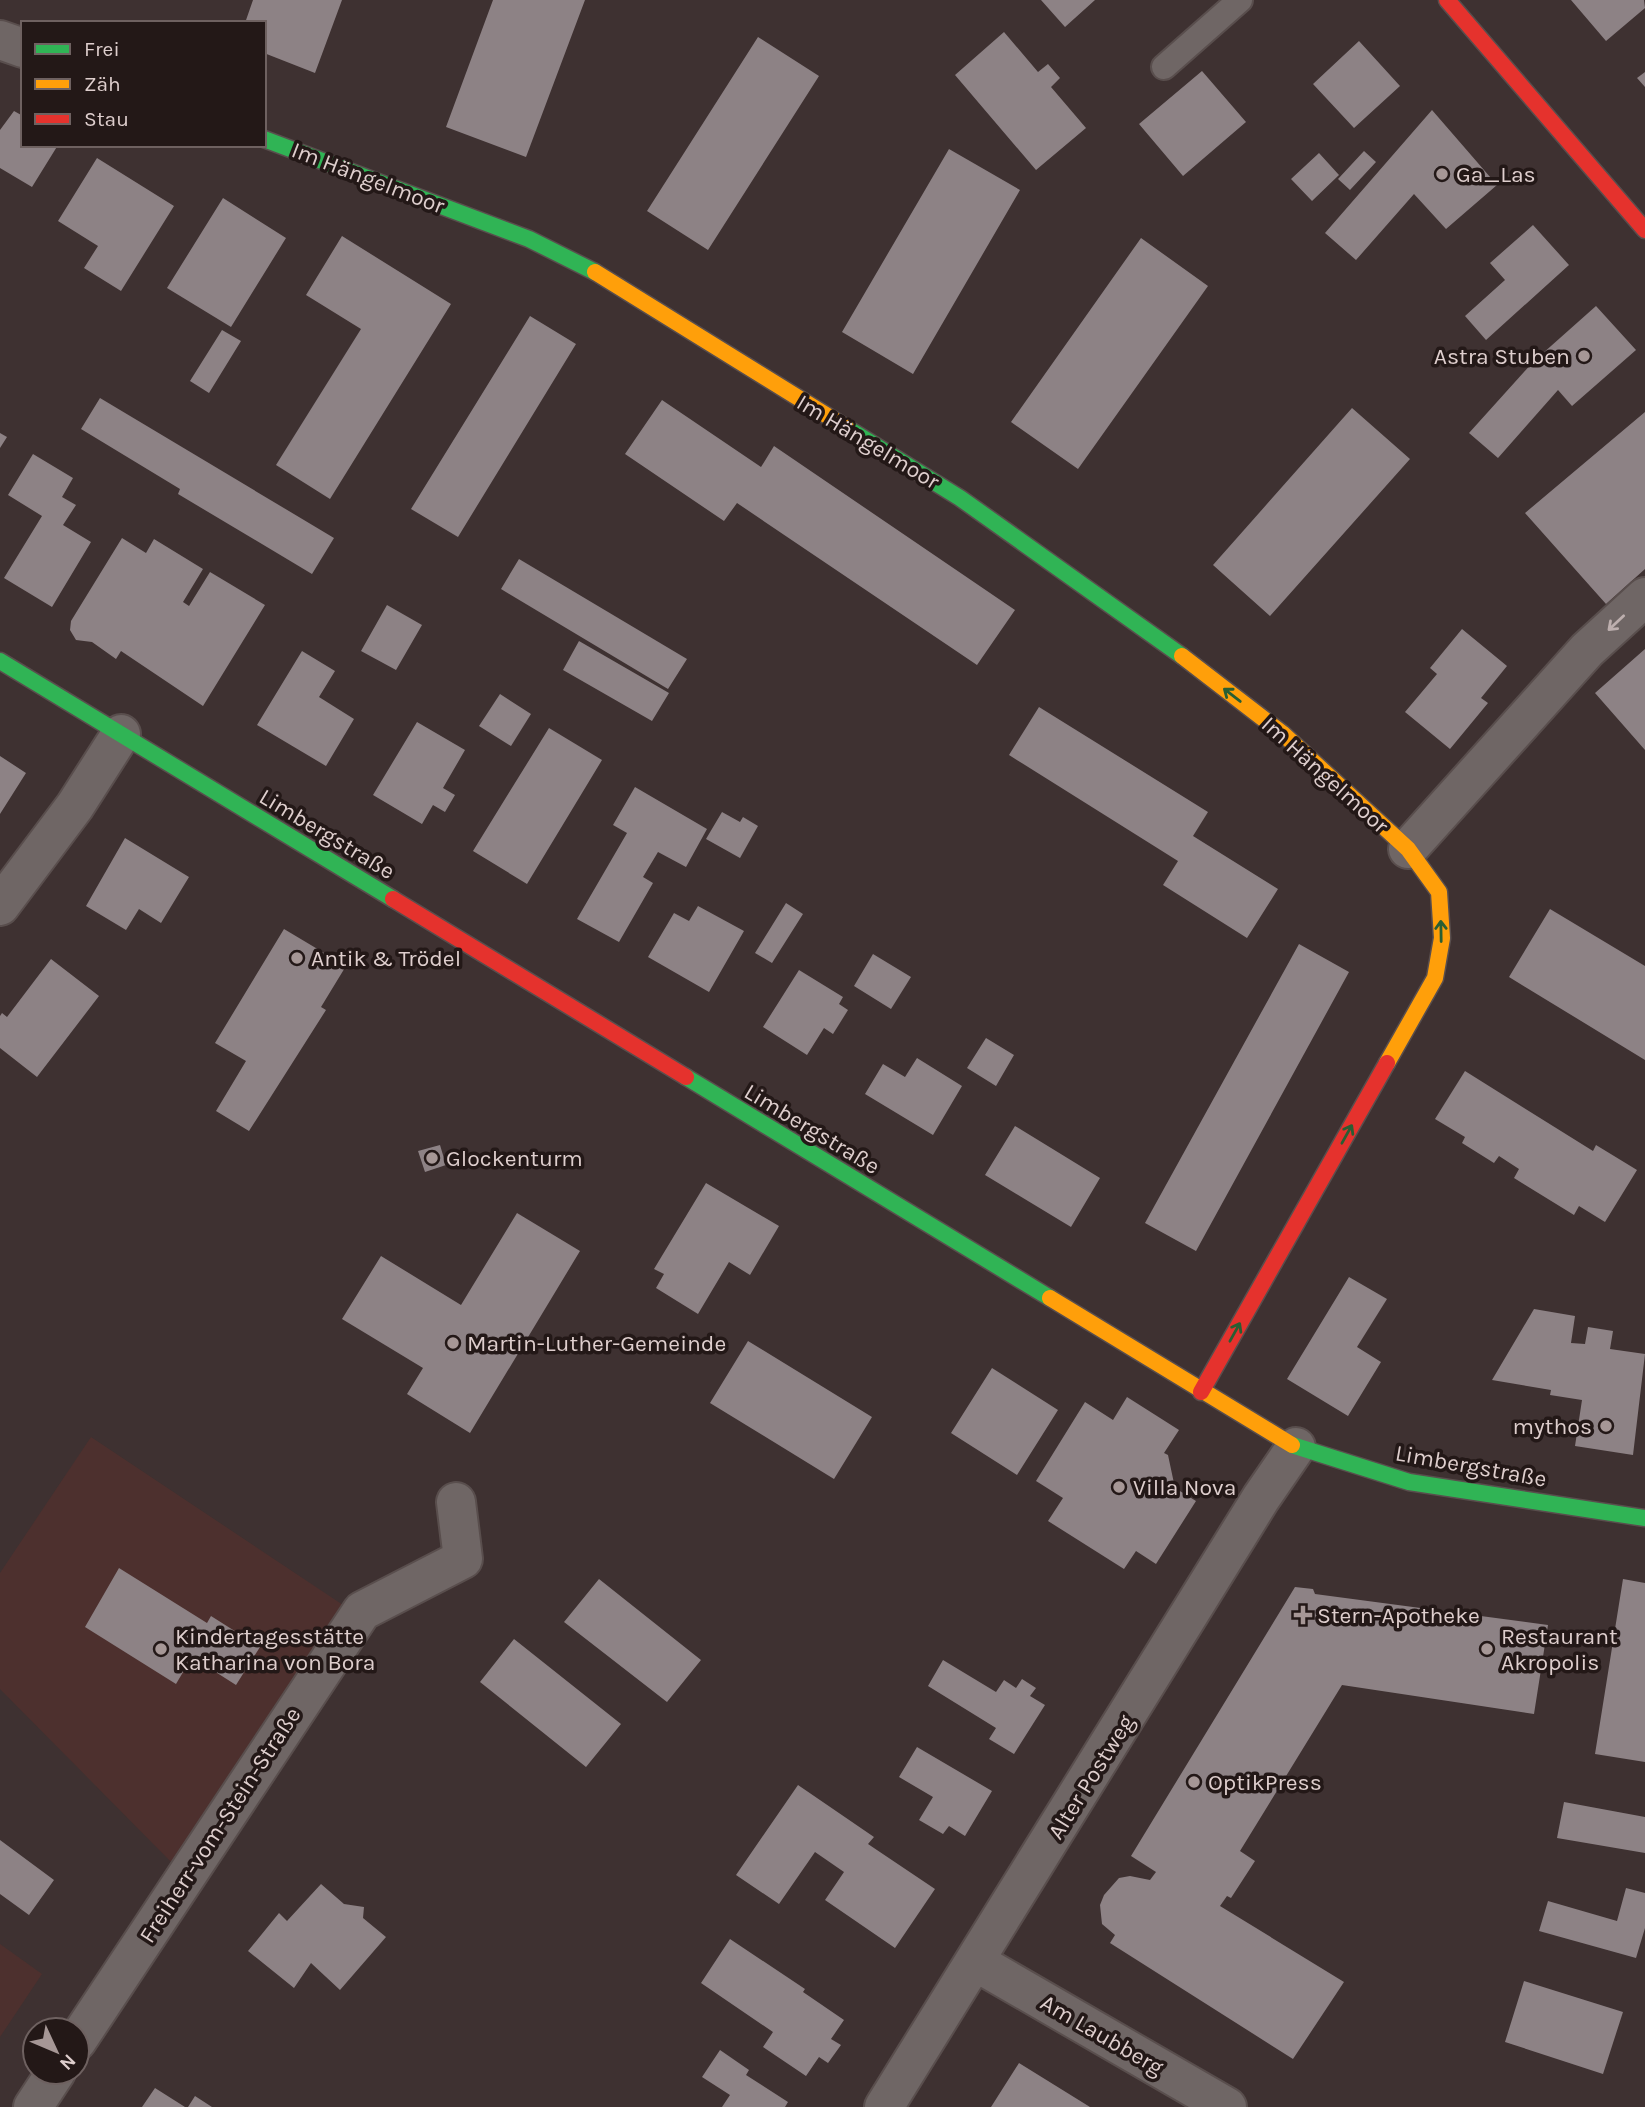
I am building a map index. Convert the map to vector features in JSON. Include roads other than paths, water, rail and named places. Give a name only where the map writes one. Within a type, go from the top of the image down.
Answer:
[{"type":"street","points":[[1447,0],[1645,230]]},
{"type":"street","points":[[0,40],[21,47]]},
{"type":"street","name":"Im Hängelmoor","points":[[266,140],[528,239],[578,262],[960,498],[1155,635],[1282,733],[1408,849],[1439,892],[1442,938],[1435,978],[1201,1392]]},
{"type":"street","name":"Im Hängelmoor","points":[[1408,849],[1587,650],[1645,597]]},
{"type":"street","name":"Limbergstraße","points":[[0,662],[1201,1392],[1296,1447],[1409,1482],[1645,1518]]},
{"type":"street","points":[[0,905],[75,806],[121,734]]},
{"type":"street","name":"Alter Postweg","points":[[884,2107],[1261,1498],[1296,1447]]},
{"type":"street","name":"Freiherr-vom-Stein-Straße","points":[[91,2020],[362,1611],[463,1559],[456,1503]]},
{"type":"street","name":"Am Laubberg","points":[[976,1962],[1227,2107]]},
{"type":"street","points":[[33,2107],[47,2086]]},
{"type":"lane","points":[[1164,67],[1240,0]]},
{"type":"place","name":"Ga_Las","points":[[1442,174]]},
{"type":"place","name":"Astra Stuben","points":[[1584,356]]},
{"type":"place","name":"Antik & Trödel","points":[[297,958]]},
{"type":"place","name":"Glockenturm","points":[[432,1158]]},
{"type":"place","name":"Martin-Luther-Gemeinde","points":[[453,1343]]},
{"type":"place","name":"mythos","points":[[1606,1426]]},
{"type":"place","name":"Villa Nova","points":[[1119,1487]]},
{"type":"place","name":"Stern-Apotheke","points":[[1303,1615]]},
{"type":"place","name":"Kindertagesstätte Katharina von Bora","points":[[161,1649]]},
{"type":"place","name":"Restaurant Akropolis","points":[[1487,1649]]},
{"type":"place","name":"OptikPress","points":[[1194,1782]]}]
